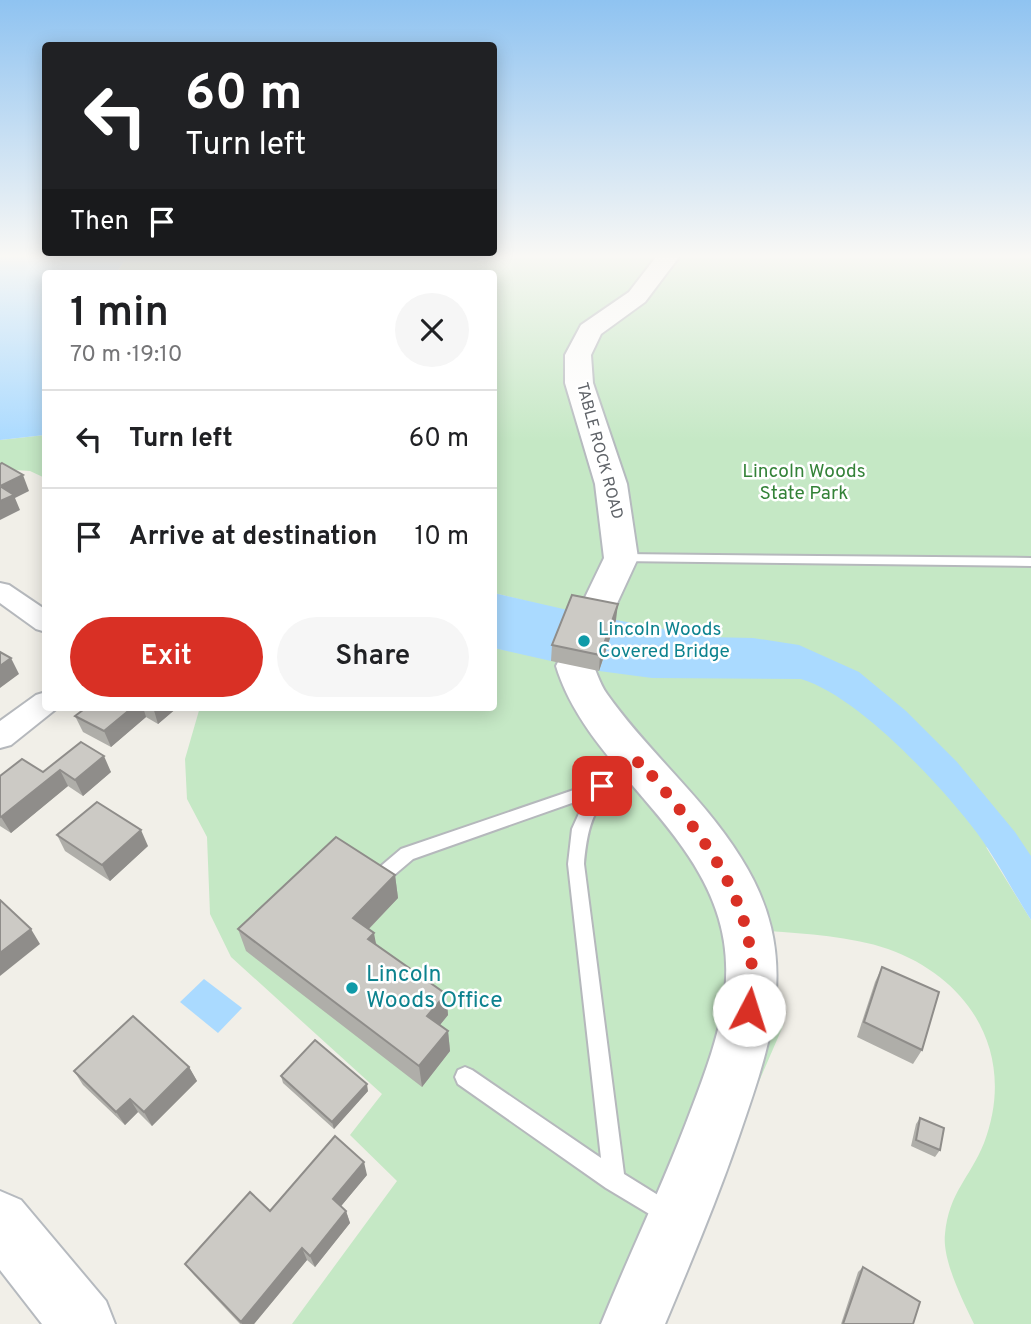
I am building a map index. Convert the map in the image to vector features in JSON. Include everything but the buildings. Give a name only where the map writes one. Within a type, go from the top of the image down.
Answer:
[{"type":"street","name":"TABLE ROCK ROAD","points":[[606,319],[590,330],[578,355],[579,383],[611,484],[621,558]]},
{"type":"street","points":[[594,616],[621,558]]},
{"type":"street","points":[[0,591],[42,620]]},
{"type":"street","points":[[575,666],[621,774],[726,874],[744,917],[752,957],[752,991],[743,1046],[678,1221],[633,1324]]},
{"type":"street","points":[[0,737],[42,705]]},
{"type":"street","points":[[0,1221],[83,1324]]},
{"type":"lane","points":[[621,558],[1031,562]]},
{"type":"lane","points":[[374,882],[407,854],[621,774]]},
{"type":"lane","points":[[614,1180],[576,864],[578,828],[621,774]]},
{"type":"lane","points":[[465,1077],[678,1221]]},
{"type":"green space","name":"Lincoln Woods State Park","points":[[497,319],[1031,319],[1031,872],[986,847],[1031,920],[1031,1324],[974,1324],[954,1280],[947,1256],[947,1219],[955,1196],[984,1143],[993,1111],[995,1080],[990,1051],[980,1025],[964,1001],[943,980],[918,962],[888,949],[844,938],[768,931],[783,1026],[654,1324],[292,1324],[397,1181],[350,1135],[382,1094],[231,957],[210,914],[207,837],[187,799],[185,759],[199,711],[497,711],[497,649],[515,652],[571,612],[497,594]]},
{"type":"green space","points":[[42,435],[42,477],[30,471],[0,469],[0,440]]},
{"type":"water","points":[[0,319],[42,319],[42,435],[0,440]]},
{"type":"water","points":[[497,594],[572,611],[551,661],[497,649]]},
{"type":"water","points":[[616,620],[708,637],[753,638],[799,645],[859,672],[906,711],[957,762],[1015,832],[1031,856],[1031,920],[991,854],[961,813],[920,767],[872,722],[847,703],[823,688],[801,679],[652,678],[599,671]]},
{"type":"water","points":[[204,979],[242,1008],[218,1033],[180,1002]]},
{"type":"place","name":"Lincoln Woods Covered Bridge","points":[[584,641]]},
{"type":"place","name":"Lincoln Woods Office","points":[[352,988]]},
{"type":"route","points":[[602,786],[640,761],[726,874],[744,917],[752,957],[749,1010]]}]
